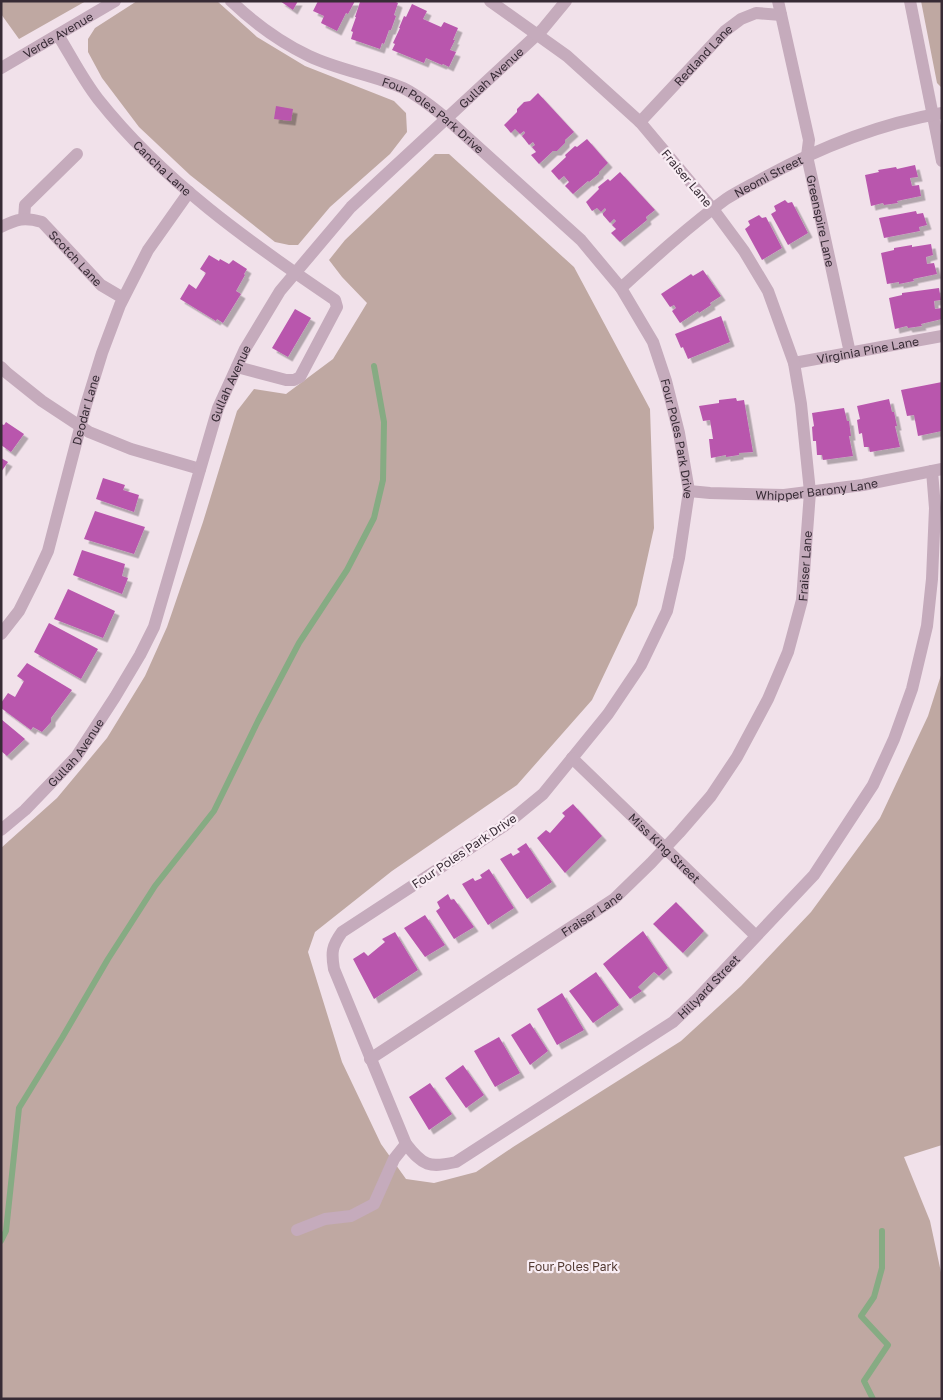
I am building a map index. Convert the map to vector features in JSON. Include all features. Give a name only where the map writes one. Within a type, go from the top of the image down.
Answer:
[{"type":"street","name":"Verde Avenue","points":[[1,68],[115,1]]},
{"type":"street","name":"Four Poles Park Drive","points":[[231,1],[274,36],[309,56],[403,88],[446,118],[581,240],[621,288],[653,342],[666,382],[679,433],[689,491],[679,558],[667,611],[641,665],[608,714],[543,794],[504,826],[342,932],[335,942]]},
{"type":"street","name":"Fraiser Lane","points":[[370,1059],[614,900],[665,848],[711,796],[737,757],[768,699],[788,652],[802,600],[810,492],[801,404],[794,363],[768,291],[744,250],[713,209],[640,122],[567,56],[490,1]]},
{"type":"street","name":"Gullah Avenue","points":[[1,830],[24,810],[76,757],[140,655],[154,627],[218,408],[245,349],[280,291],[350,207],[537,34],[566,1]]},
{"type":"street","name":"Greenspire Lane","points":[[778,1],[809,140],[807,156],[850,353]]},
{"type":"street","points":[[910,1],[937,113],[942,161]]},
{"type":"street","name":"Redland Lane","points":[[640,122],[725,31],[741,19],[756,13],[781,15]]},
{"type":"street","name":"Cancha Lane","points":[[58,35],[97,97],[138,146],[188,192],[294,273],[335,300],[338,307],[300,377],[294,380],[286,380],[237,367]]},
{"type":"street","name":"Neomi Street","points":[[621,288],[672,241],[728,198],[786,166],[852,137],[937,113]]},
{"type":"street","points":[[1,227],[18,219],[24,219],[25,205],[77,154]]},
{"type":"street","name":"Deodar Lane","points":[[1,634],[19,611],[48,551],[80,426],[102,353],[123,298],[148,250],[188,192]]},
{"type":"street","name":"Scotch Lane","points":[[24,219],[42,222],[101,286],[123,298]]},
{"type":"street","name":"Virginia Pine Lane","points":[[794,363],[942,336]]},
{"type":"street","points":[[1,367],[42,401],[89,432],[131,449],[200,469]]},
{"type":"street","name":"Whipper Barony Lane","points":[[689,491],[784,495],[863,485],[937,470]]},
{"type":"street","name":"Hillyard Street","points":[[335,942],[332,953],[334,969],[406,1144],[417,1160],[430,1165],[456,1162],[673,1022],[814,875],[873,785],[897,731],[912,689],[928,626],[937,470]]},
{"type":"street","name":"Miss King Street","points":[[572,758],[756,936]]},
{"type":"street","points":[[297,1230],[325,1219],[351,1216],[374,1204],[394,1160],[406,1144]]},
{"type":"green space","points":[[1,1],[86,1],[19,39],[1,14]]},
{"type":"green space","points":[[137,1],[217,1],[257,37],[305,66],[394,101],[406,113],[407,132],[390,154],[330,207],[298,245],[275,242],[190,175],[139,127],[102,78],[88,52],[88,39],[95,28]]},
{"type":"green space","points":[[921,1],[942,1],[942,88],[937,83]]},
{"type":"green space","name":"Four Poles Park","points":[[435,154],[449,154],[574,267],[650,409],[654,528],[637,605],[592,700],[517,785],[392,871],[315,932],[308,952],[342,1062],[381,1144],[406,1179],[434,1183],[476,1172],[681,1041],[741,986],[811,912],[880,818],[928,716],[942,672],[942,1145],[904,1157],[930,1221],[942,1277],[942,1399],[1,1399],[1,848],[57,798],[107,738],[145,676],[167,627],[203,522],[237,411],[254,389],[286,394],[333,359],[367,303],[342,277],[329,260],[345,240]]},
{"type":"building","points":[[280,1],[298,1],[293,10]]},
{"type":"building","points":[[318,1],[355,1],[348,14],[346,13],[337,31],[321,23],[324,16],[313,11]]},
{"type":"building","points":[[362,1],[394,1],[398,3],[391,30],[389,30],[380,49],[351,39],[355,17]]},
{"type":"building","points":[[412,4],[427,11],[423,19],[441,27],[444,22],[458,28],[450,50],[456,52],[449,67],[426,58],[424,63],[392,50],[404,16],[406,17]]},
{"type":"building","points":[[538,93],[574,132],[557,151],[553,151],[539,164],[531,155],[536,152],[532,147],[535,145],[533,142],[529,145],[522,136],[525,133],[524,131],[520,134],[515,129],[511,133],[504,125],[524,102],[530,101]]},
{"type":"building","points":[[276,106],[293,109],[291,121],[274,119]]},
{"type":"building","points":[[587,139],[608,163],[599,174],[573,194],[565,186],[569,182],[564,176],[559,180],[551,171],[575,146],[577,147]]},
{"type":"building","points":[[915,165],[918,177],[910,178],[912,186],[919,185],[921,196],[897,201],[898,203],[884,205],[883,203],[871,206],[865,175],[879,172],[878,170],[896,167],[897,169]]},
{"type":"building","points":[[620,172],[655,210],[646,217],[647,220],[620,242],[611,233],[616,229],[612,225],[616,221],[614,219],[610,223],[603,215],[606,210],[605,208],[601,212],[597,208],[592,211],[586,202],[599,189],[598,187],[608,179],[610,181]]},
{"type":"building","points":[[785,200],[788,203],[792,202],[808,233],[788,245],[771,214],[776,211],[774,206]]},
{"type":"building","points":[[916,211],[917,214],[923,213],[927,225],[919,227],[920,231],[884,238],[879,218]]},
{"type":"building","points":[[759,215],[762,218],[766,217],[782,248],[762,260],[745,229],[750,225],[748,221]]},
{"type":"building","points":[[931,244],[933,255],[926,257],[927,264],[934,263],[937,274],[899,284],[899,282],[887,284],[881,253],[894,250],[894,248]]},
{"type":"building","points":[[209,255],[229,264],[233,260],[247,269],[236,291],[241,294],[223,323],[217,319],[216,321],[180,299],[189,284],[196,289],[206,273],[200,269]]},
{"type":"building","points":[[703,270],[721,296],[699,313],[698,311],[680,323],[672,311],[676,308],[674,305],[670,307],[661,294],[691,274],[693,276]]},
{"type":"building","points":[[939,288],[941,300],[934,301],[935,309],[942,308],[942,319],[921,324],[922,326],[908,328],[907,326],[895,329],[889,298],[902,295],[902,293]]},
{"type":"building","points":[[295,309],[311,318],[288,357],[272,348]]},
{"type":"building","points":[[721,316],[730,342],[688,359],[675,334]]},
{"type":"building","points":[[942,382],[942,431],[918,436],[914,415],[907,416],[901,390]]},
{"type":"building","points":[[736,398],[737,401],[744,400],[753,452],[711,458],[709,439],[713,439],[710,420],[703,421],[699,406],[719,403],[719,400]]},
{"type":"building","points":[[889,399],[892,412],[894,412],[900,447],[870,452],[869,447],[864,447],[862,433],[859,434],[857,420],[860,419],[857,406]]},
{"type":"building","points":[[844,408],[847,421],[849,421],[851,436],[849,436],[853,456],[823,460],[822,455],[817,455],[816,441],[813,441],[812,427],[814,426],[812,413]]},
{"type":"building","points":[[6,422],[24,434],[11,452],[1,445],[1,424],[4,425]]},
{"type":"building","points":[[1,458],[8,462],[1,472]]},
{"type":"building","points":[[103,478],[125,485],[123,490],[139,495],[134,512],[96,499]]},
{"type":"building","points":[[95,511],[145,527],[134,554],[84,539]]},
{"type":"building","points":[[82,550],[125,564],[122,576],[128,578],[122,594],[73,575]]},
{"type":"building","points":[[68,589],[115,611],[103,638],[54,619]]},
{"type":"building","points":[[49,623],[98,649],[81,679],[34,652]]},
{"type":"building","points":[[27,663],[72,690],[51,718],[51,722],[42,732],[33,727],[31,730],[1,708],[1,703],[8,693],[15,697],[24,681],[17,676]]},
{"type":"building","points":[[1,719],[25,739],[7,756],[1,751]]},
{"type":"building","points":[[573,804],[602,836],[565,873],[537,838],[546,830],[550,833],[565,816],[562,813]]},
{"type":"building","points":[[526,843],[552,882],[527,899],[500,859],[511,853],[513,856],[520,852],[517,849]]},
{"type":"building","points":[[489,869],[514,908],[488,925],[462,884],[473,878],[475,881],[482,878],[480,875]]},
{"type":"building","points":[[448,894],[451,900],[454,899],[474,927],[454,939],[436,911],[440,908],[437,902]]},
{"type":"building","points":[[676,902],[704,931],[683,953],[653,924]]},
{"type":"building","points":[[425,915],[445,945],[425,957],[404,928]]},
{"type":"building","points":[[643,931],[668,968],[659,976],[654,972],[638,987],[642,991],[630,999],[603,964]]},
{"type":"building","points":[[395,932],[418,970],[374,999],[353,959],[364,952],[368,956],[385,942],[382,939]]},
{"type":"building","points":[[596,972],[619,1005],[593,1023],[569,991]]},
{"type":"building","points":[[562,993],[584,1030],[557,1045],[537,1009]]},
{"type":"building","points":[[530,1023],[548,1051],[530,1065],[511,1035]]},
{"type":"building","points":[[499,1037],[520,1073],[495,1087],[474,1051]]},
{"type":"building","points":[[463,1065],[484,1095],[466,1108],[445,1078]]},
{"type":"building","points":[[430,1083],[452,1114],[429,1130],[409,1097]]},
{"type":"waterway","points":[[1,1241],[6,1231],[19,1108],[108,959],[155,886],[214,811],[299,643],[347,570],[374,518],[383,480],[384,422],[374,366]]},
{"type":"waterway","points":[[873,1399],[864,1381],[888,1345],[861,1316],[874,1297],[882,1268],[882,1231]]}]
